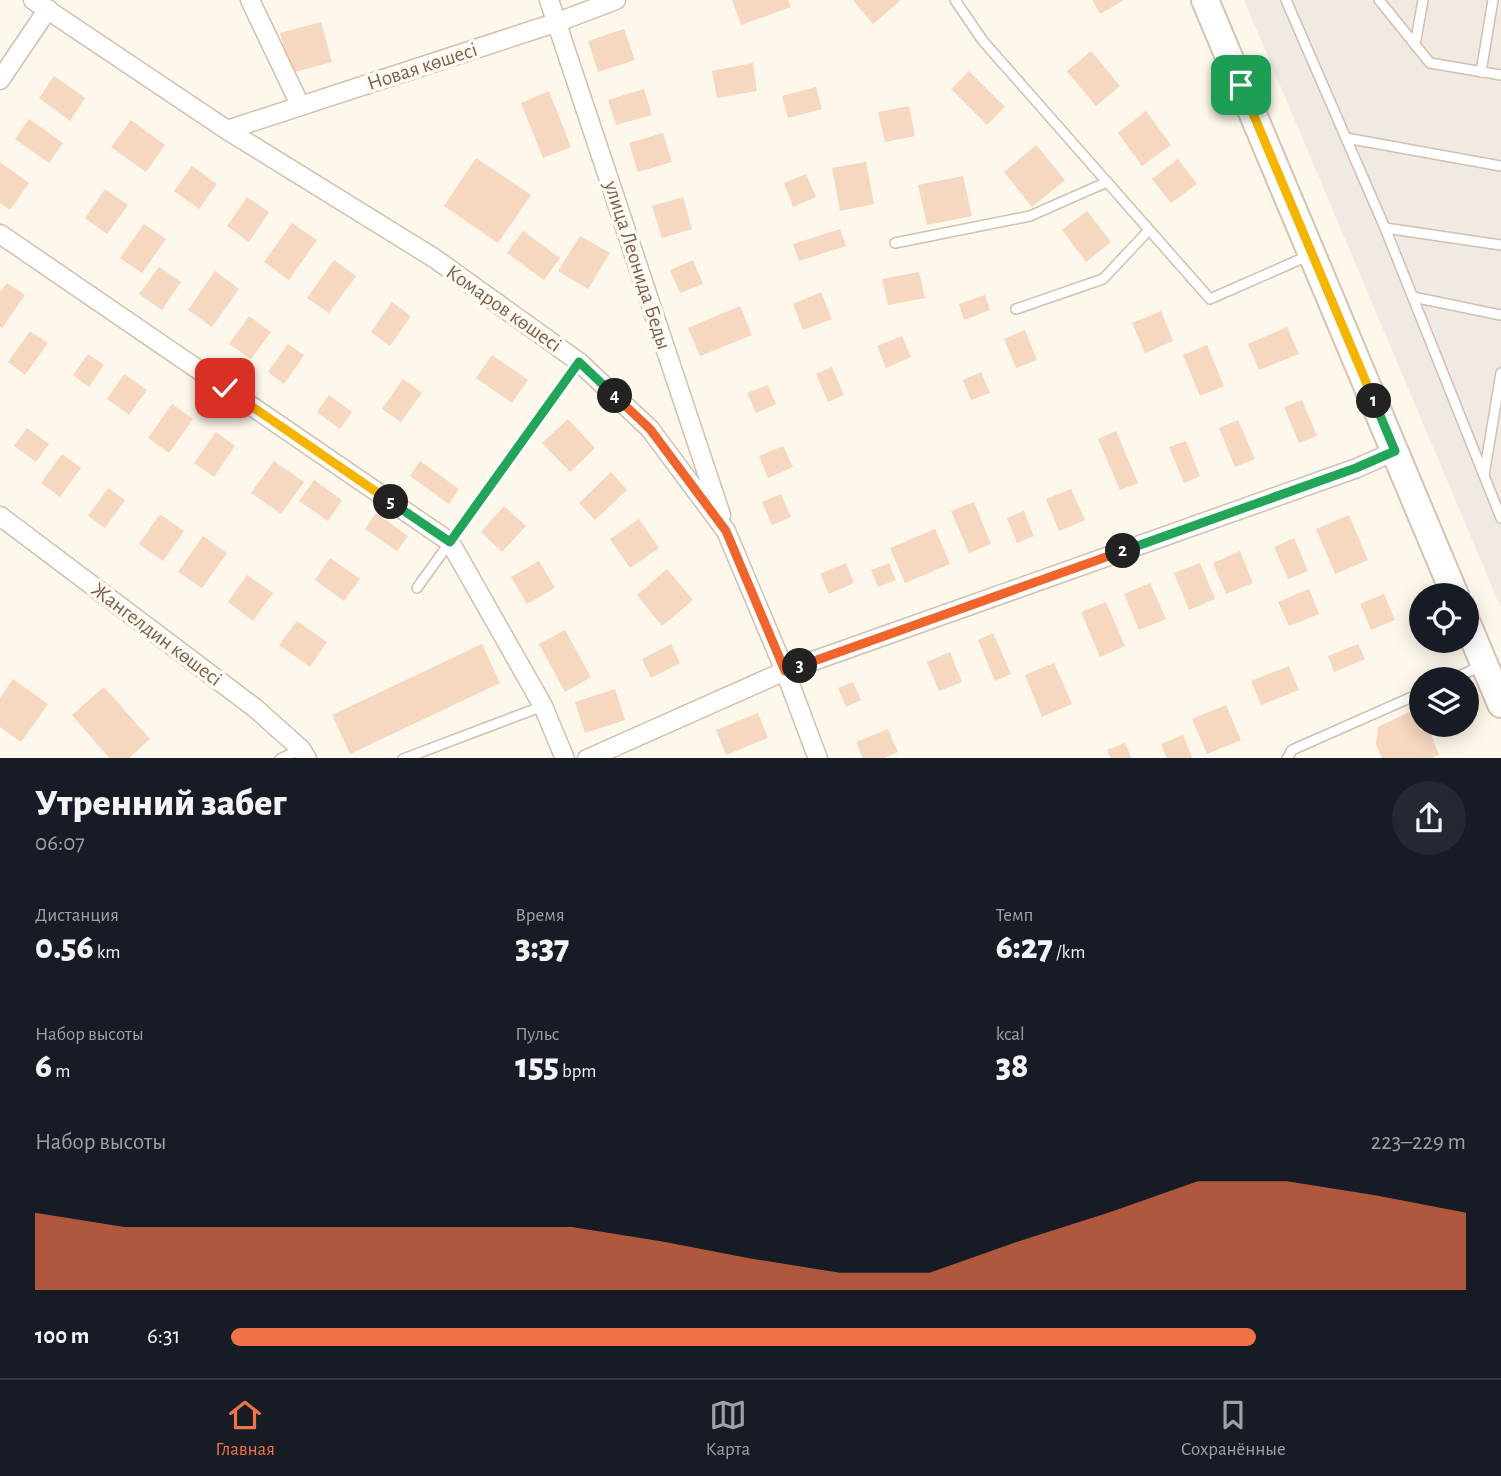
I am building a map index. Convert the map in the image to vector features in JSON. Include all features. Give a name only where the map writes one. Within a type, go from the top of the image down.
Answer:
[{"type":"street","points":[[250,0],[300,105]]},
{"type":"street","name":"улица Леонида Беды","points":[[549,0],[726,531]]},
{"type":"street","name":"Новая көшесі","points":[[227,130],[558,22],[616,0]]},
{"type":"street","points":[[1205,0],[1450,583]]},
{"type":"street","points":[[0,80],[45,5]]},
{"type":"street","name":"Комаров көшесі","points":[[45,5],[227,130],[434,258],[579,362],[650,429],[726,531],[818,758]]},
{"type":"street","points":[[0,234],[450,542],[542,706],[565,758]]},
{"type":"street","points":[[587,758],[785,671],[1356,468],[1395,451]]},
{"type":"street","name":"Жангелдин көшесі","points":[[0,516],[255,708],[304,754]]},
{"type":"street","points":[[1479,652],[1501,704]]},
{"type":"lane","points":[[955,0],[983,41],[1210,299],[1312,254]]},
{"type":"lane","points":[[1286,0],[1385,228],[1501,518]]},
{"type":"lane","points":[[1379,0],[1430,63],[1501,75]]},
{"type":"lane","points":[[1415,45],[1423,0]]},
{"type":"lane","points":[[1482,72],[1493,0]]},
{"type":"lane","points":[[1346,138],[1501,166]]},
{"type":"lane","points":[[895,243],[1030,216],[1107,183]]},
{"type":"lane","points":[[1385,228],[1501,246]]},
{"type":"lane","points":[[1016,309],[1103,279],[1149,230]]},
{"type":"lane","points":[[1413,297],[1501,315]]},
{"type":"lane","points":[[417,588],[579,362]]},
{"type":"lane","points":[[1484,476],[1501,373]]},
{"type":"lane","points":[[1478,667],[1484,664]]},
{"type":"lane","points":[[1287,758],[1292,750],[1409,699]]},
{"type":"lane","points":[[403,758],[542,706]]},
{"type":"lane","points":[[280,758],[304,754]]},
{"type":"shaded area","points":[[1244,0],[1501,0],[1501,608]]},
{"type":"building","points":[[732,0],[788,0],[791,7],[741,25]]},
{"type":"building","points":[[853,0],[901,0],[873,24]]},
{"type":"building","points":[[1092,0],[1124,0],[1100,14]]},
{"type":"building","points":[[321,22],[332,62],[291,73],[280,33]]},
{"type":"building","points":[[624,29],[635,60],[598,72],[588,41]]},
{"type":"building","points":[[1091,51],[1120,86],[1096,106],[1067,71]]},
{"type":"building","points":[[753,63],[757,91],[717,98],[712,71]]},
{"type":"building","points":[[969,71],[1005,107],[987,125],[951,89]]},
{"type":"building","points":[[54,76],[85,98],[70,121],[39,98]]},
{"type":"building","points":[[816,87],[822,109],[788,118],[782,96]]},
{"type":"building","points":[[644,89],[652,115],[616,125],[608,100]]},
{"type":"building","points":[[549,91],[571,147],[543,158],[521,103]]},
{"type":"building","points":[[909,106],[915,136],[885,142],[878,112]]},
{"type":"building","points":[[1146,111],[1171,145],[1142,166],[1118,133]]},
{"type":"building","points":[[29,119],[63,143],[49,163],[15,139]]},
{"type":"building","points":[[131,120],[165,145],[146,172],[111,147]]},
{"type":"building","points":[[663,133],[672,162],[638,172],[629,143]]},
{"type":"building","points":[[1036,145],[1065,180],[1032,207],[1004,172]]},
{"type":"building","points":[[476,158],[531,195],[498,243],[444,206]]},
{"type":"building","points":[[1178,159],[1197,184],[1171,203],[1152,179]]},
{"type":"building","points":[[0,162],[29,183],[10,210],[0,203]]},
{"type":"building","points":[[866,162],[874,204],[840,211],[832,168]]},
{"type":"building","points":[[192,166],[217,184],[199,209],[174,191]]},
{"type":"building","points":[[806,174],[816,197],[793,207],[784,183]]},
{"type":"building","points":[[963,176],[972,216],[927,225],[918,185]]},
{"type":"building","points":[[105,189],[128,205],[107,234],[85,218]]},
{"type":"building","points":[[247,197],[269,212],[249,242],[227,226]]},
{"type":"building","points":[[683,197],[692,229],[662,238],[652,206]]},
{"type":"building","points":[[1087,211],[1111,242],[1086,262],[1062,230]]},
{"type":"building","points":[[292,223],[317,240],[289,280],[264,262]]},
{"type":"building","points":[[144,224],[166,239],[142,273],[120,258]]},
{"type":"building","points":[[840,229],[846,246],[799,261],[793,244]]},
{"type":"building","points":[[523,231],[560,258],[544,280],[507,253]]},
{"type":"building","points":[[580,236],[610,253],[588,289],[558,271]]},
{"type":"building","points":[[334,260],[356,276],[329,313],[307,298]]},
{"type":"building","points":[[693,260],[703,284],[680,293],[670,270]]},
{"type":"building","points":[[159,267],[181,282],[162,310],[139,294]]},
{"type":"building","points":[[215,271],[239,289],[212,327],[188,310]]},
{"type":"building","points":[[919,272],[925,298],[888,305],[882,279]]},
{"type":"building","points":[[7,283],[25,295],[2,328],[0,292]]},
{"type":"building","points":[[821,292],[832,319],[803,330],[793,304]]},
{"type":"building","points":[[985,295],[990,310],[964,320],[959,304]]},
{"type":"building","points":[[392,302],[411,316],[390,346],[371,332]]},
{"type":"building","points":[[740,306],[752,335],[700,356],[688,328]]},
{"type":"building","points":[[1161,311],[1173,341],[1145,353],[1132,323]]},
{"type":"building","points":[[249,316],[271,332],[251,359],[229,344]]},
{"type":"building","points":[[1287,327],[1299,354],[1259,370],[1248,344]]},
{"type":"building","points":[[1025,330],[1037,360],[1016,368],[1004,339]]},
{"type":"building","points":[[30,331],[48,343],[25,375],[8,362]]},
{"type":"building","points":[[902,336],[911,357],[886,368],[877,346]]},
{"type":"building","points":[[288,344],[304,355],[284,384],[268,372]]},
{"type":"building","points":[[1207,345],[1224,386],[1200,396],[1183,355]]},
{"type":"building","points":[[88,354],[104,365],[89,387],[73,375]]},
{"type":"building","points":[[492,355],[528,380],[512,403],[476,378]]},
{"type":"building","points":[[832,367],[844,395],[828,402],[816,374]]},
{"type":"building","points":[[981,372],[990,393],[971,400],[963,380]]},
{"type":"building","points":[[124,374],[147,390],[129,415],[107,399]]},
{"type":"building","points":[[403,379],[422,393],[401,422],[382,409]]},
{"type":"building","points":[[768,385],[776,404],[756,413],[747,393]]},
{"type":"building","points":[[329,395],[352,412],[340,429],[317,412]]},
{"type":"building","points":[[1302,400],[1317,436],[1299,443],[1284,407]]},
{"type":"building","points":[[172,404],[193,419],[169,453],[148,438]]},
{"type":"building","points":[[568,419],[595,448],[570,472],[542,443]]},
{"type":"building","points":[[1238,420],[1255,459],[1235,467],[1219,428]]},
{"type":"building","points":[[27,428],[49,444],[36,462],[14,446]]},
{"type":"building","points":[[1116,431],[1138,483],[1120,490],[1098,439]]},
{"type":"building","points":[[216,432],[235,446],[214,477],[194,463]]},
{"type":"building","points":[[1186,441],[1200,476],[1184,483],[1169,447]]},
{"type":"building","points":[[783,446],[793,467],[768,478],[759,456]]},
{"type":"building","points":[[62,454],[81,468],[60,497],[41,483]]},
{"type":"building","points":[[274,461],[304,482],[281,514],[251,493]]},
{"type":"building","points":[[420,461],[459,489],[449,504],[410,476]]},
{"type":"building","points":[[611,472],[627,490],[595,520],[579,503]]},
{"type":"building","points":[[314,480],[342,500],[328,521],[299,501]]},
{"type":"building","points":[[108,488],[125,500],[105,528],[88,516]]},
{"type":"building","points":[[1071,489],[1085,520],[1059,531],[1046,499]]},
{"type":"building","points":[[781,494],[791,517],[772,525],[762,502]]},
{"type":"building","points":[[974,502],[991,544],[969,553],[951,511]]},
{"type":"building","points":[[504,506],[526,526],[502,552],[481,532]]},
{"type":"building","points":[[1024,511],[1034,536],[1017,543],[1007,518]]},
{"type":"building","points":[[376,513],[408,536],[397,551],[365,529]]},
{"type":"building","points":[[160,514],[184,531],[163,561],[139,544]]},
{"type":"building","points":[[1349,515],[1368,560],[1335,574],[1316,529]]},
{"type":"building","points":[[639,519],[659,548],[630,568],[610,539]]},
{"type":"building","points":[[935,529],[950,564],[905,583],[890,548]]},
{"type":"building","points":[[203,536],[227,553],[202,588],[178,572]]},
{"type":"building","points":[[1294,538],[1308,571],[1288,579],[1274,547]]},
{"type":"building","points":[[1240,551],[1253,583],[1226,594],[1213,563]]},
{"type":"building","points":[[330,558],[360,579],[344,601],[315,580]]},
{"type":"building","points":[[539,561],[555,588],[527,604],[511,577]]},
{"type":"building","points":[[846,563],[854,583],[829,594],[820,574]]},
{"type":"building","points":[[889,563],[896,580],[878,587],[871,570]]},
{"type":"building","points":[[1200,563],[1215,599],[1189,610],[1174,573]]},
{"type":"building","points":[[667,569],[693,600],[662,626],[637,595]]},
{"type":"building","points":[[247,575],[273,593],[253,621],[228,602]]},
{"type":"building","points":[[1150,583],[1166,619],[1139,630],[1124,594]]},
{"type":"building","points":[[1309,589],[1319,614],[1289,626],[1278,602]]},
{"type":"building","points":[[1384,594],[1395,620],[1371,630],[1360,604]]},
{"type":"building","points":[[1106,602],[1125,646],[1100,657],[1081,612]]},
{"type":"building","points":[[297,621],[327,642],[310,667],[279,645]]},
{"type":"building","points":[[565,630],[591,677],[565,692],[539,644]]},
{"type":"building","points":[[993,633],[1011,674],[995,681],[978,640]]},
{"type":"building","points":[[482,644],[500,683],[350,754],[332,715]]},
{"type":"building","points":[[671,644],[680,663],[651,678],[642,659]]},
{"type":"building","points":[[1358,644],[1365,659],[1334,672],[1328,656]]},
{"type":"building","points":[[950,652],[962,682],[939,691],[927,662]]},
{"type":"building","points":[[1054,663],[1072,704],[1042,717],[1025,675]]},
{"type":"building","points":[[1289,666],[1299,690],[1261,705],[1251,681]]},
{"type":"building","points":[[13,679],[48,704],[21,742],[0,727],[0,698]]},
{"type":"building","points":[[853,682],[861,700],[846,707],[838,688]]},
{"type":"building","points":[[104,687],[150,739],[129,758],[109,758],[72,715]]},
{"type":"building","points":[[615,689],[625,720],[585,733],[575,702]]},
{"type":"building","points":[[1226,705],[1241,740],[1207,754],[1192,719]]},
{"type":"building","points":[[1409,712],[1409,737],[1432,737],[1439,755],[1432,758],[1382,758],[1376,744],[1378,727]]},
{"type":"building","points":[[758,713],[768,738],[726,755],[716,730]]},
{"type":"building","points":[[888,729],[898,752],[884,758],[863,758],[856,742]]},
{"type":"building","points":[[1183,735],[1193,758],[1167,758],[1161,744]]},
{"type":"building","points":[[1125,743],[1132,758],[1111,758],[1107,750]]},
{"type":"route","points":[[225,388],[450,542],[579,362],[650,429],[726,531],[785,671],[1356,468],[1395,451],[1241,85]]}]
